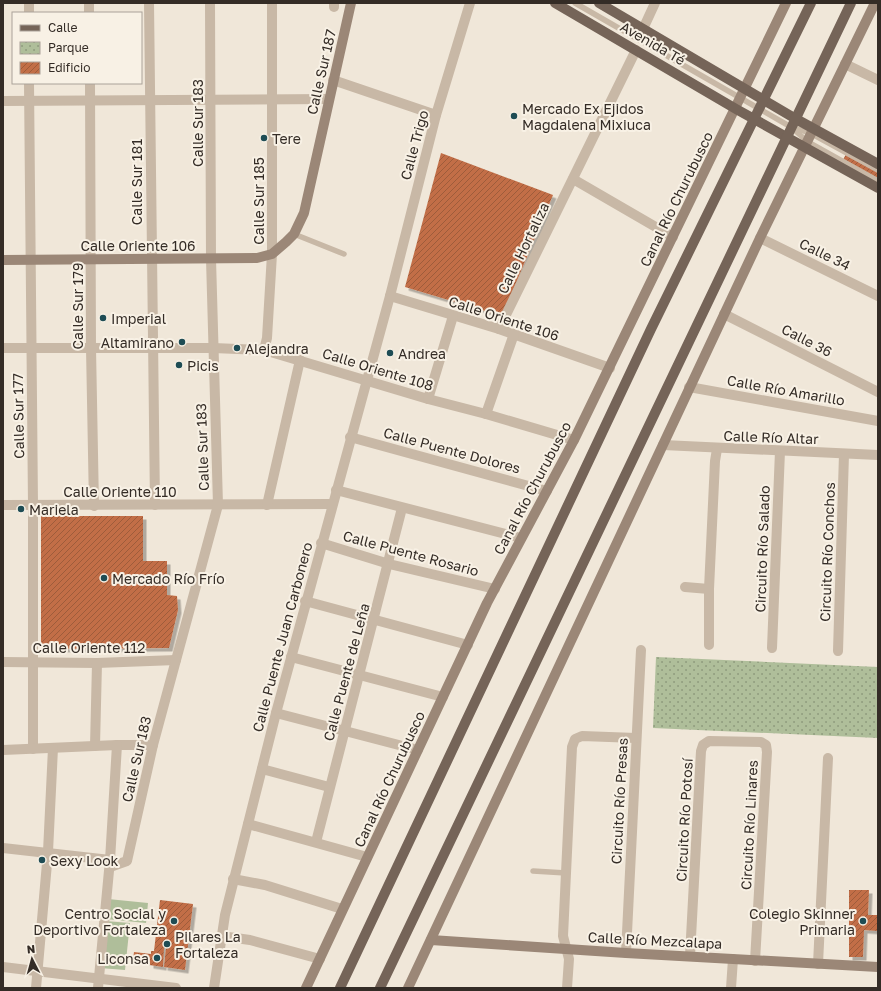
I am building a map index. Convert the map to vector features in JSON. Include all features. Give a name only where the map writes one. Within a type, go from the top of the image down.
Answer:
[{"type":"main road","name":"Avenida Té","points":[[555,3],[786,137],[810,138]]},
{"type":"main road","name":"Avenida Té","points":[[599,3],[746,88],[762,105],[793,123],[810,138]]},
{"type":"main road","points":[[340,988],[648,336],[811,3]]},
{"type":"main road","points":[[380,988],[851,3]]},
{"type":"main road","points":[[810,138],[878,164]]},
{"type":"main road","points":[[810,138],[878,188]]},
{"type":"street","name":"Calle Sur 181","points":[[149,3],[154,505]]},
{"type":"street","name":"Calle Sur 183","points":[[110,864],[127,861],[153,745],[218,505],[213,348],[210,3]]},
{"type":"street","name":"Calle Sur 185","points":[[264,350],[267,338],[272,254],[272,3]]},
{"type":"street","name":"Calle Sur 187","points":[[272,254],[294,234],[304,213],[351,3]]},
{"type":"street","name":"Calle Trigo","points":[[390,296],[436,115],[470,3]]},
{"type":"street","points":[[642,29],[655,3]]},
{"type":"street","name":"Canal Río Churubusco","points":[[306,988],[342,909],[495,589],[574,440],[610,368],[786,3]]},
{"type":"street","points":[[408,988],[689,387],[875,3]]},
{"type":"street","name":"Calle Hortaliza","points":[[499,329],[636,50]]},
{"type":"street","points":[[845,64],[878,80]]},
{"type":"street","points":[[333,80],[436,115]]},
{"type":"street","name":"Calle Sur 177","points":[[29,84],[32,260],[33,749]]},
{"type":"street","name":"Calle Sur 179","points":[[90,84],[92,260],[91,348],[94,506]]},
{"type":"street","points":[[3,101],[329,99]]},
{"type":"street","points":[[573,179],[673,237]]},
{"type":"street","name":"Calle 34","points":[[760,238],[878,296]]},
{"type":"street","name":"Calle Oriente 106","points":[[3,260],[257,258],[272,254]]},
{"type":"street","name":"Calle Oriente 106","points":[[390,296],[499,329],[610,368]]},
{"type":"street","name":"Calle Puente Juan Carbonero","points":[[214,988],[221,936],[233,879],[305,601],[365,381],[390,296]]},
{"type":"street","name":"Calle 36","points":[[724,314],[878,392]]},
{"type":"street","points":[[428,399],[453,316]]},
{"type":"street","points":[[486,414],[514,334]]},
{"type":"street","name":"Calle Oriente 108","points":[[3,348],[213,348],[264,350],[365,381],[574,440]]},
{"type":"street","points":[[267,505],[300,360]]},
{"type":"street","name":"Calle Río Amarillo","points":[[689,387],[878,421]]},
{"type":"street","name":"Calle Puente Dolores","points":[[350,437],[547,491]]},
{"type":"street","name":"Calle Río Altar","points":[[663,445],[878,455]]},
{"type":"street","points":[[709,646],[709,589],[715,461],[717,448]]},
{"type":"street","name":"Circuito Río Salado","points":[[772,648],[780,451]]},
{"type":"street","name":"Circuito Río Conchos","points":[[838,651],[844,454]]},
{"type":"street","points":[[336,490],[521,538]]},
{"type":"street","name":"Calle Oriente 110","points":[[3,506],[332,504]]},
{"type":"street","name":"Calle Puente de Leña","points":[[316,842],[402,508]]},
{"type":"street","name":"Calle Puente Rosario","points":[[321,544],[388,564],[495,589]]},
{"type":"street","points":[[685,587],[709,589]]},
{"type":"street","points":[[305,601],[468,645]]},
{"type":"street","name":"Circuito Río Presas","points":[[626,953],[641,650]]},
{"type":"street","points":[[291,657],[444,697]]},
{"type":"street","name":"Calle Oriente 112","points":[[3,662],[97,663],[176,660]]},
{"type":"street","points":[[95,746],[97,663]]},
{"type":"street","points":[[276,713],[418,750]]},
{"type":"street","points":[[567,988],[568,959],[563,936],[572,747],[575,739],[582,736],[636,738]]},
{"type":"street","name":"Circuito Río Potosí","points":[[690,956],[701,751],[703,744],[709,741],[761,742]]},
{"type":"street","name":"Circuito Río Linares","points":[[755,961],[767,752],[766,745],[761,742]]},
{"type":"street","points":[[99,983],[110,864],[117,745]]},
{"type":"street","points":[[3,750],[153,745]]},
{"type":"street","points":[[36,988],[48,852],[53,748]]},
{"type":"street","points":[[818,964],[828,758]]},
{"type":"street","points":[[262,769],[329,787]]},
{"type":"street","points":[[248,824],[316,842],[367,858]]},
{"type":"street","points":[[3,848],[48,852],[110,864]]},
{"type":"street","points":[[233,879],[265,885],[342,909]]},
{"type":"street","points":[[221,936],[250,940],[320,959]]},
{"type":"street","name":"Calle Río Mezcalapa","points":[[431,940],[755,961],[878,967]]},
{"type":"street","points":[[731,988],[733,959]]},
{"type":"street","points":[[3,967],[99,983],[176,988]]},
{"type":"lane","points":[[575,3],[741,98],[762,105]]},
{"type":"lane","points":[[793,123],[810,138],[878,181]]},
{"type":"lane","points":[[810,138],[878,170]]},
{"type":"lane","points":[[294,234],[344,254]]},
{"type":"lane","points":[[533,871],[566,873]]},
{"type":"green space","points":[[656,657],[878,667],[878,738],[653,728]]},
{"type":"green space","points":[[108,899],[148,903],[146,923],[106,919]]},
{"type":"green space","points":[[105,921],[130,923],[125,970],[100,968]]},
{"type":"building","points":[[847,152],[878,169],[878,182],[842,162]]},
{"type":"building","points":[[441,153],[553,195],[502,316],[405,287]]},
{"type":"building","name":"Mercado Río Frío","points":[[41,516],[143,516],[143,561],[167,561],[167,595],[177,596],[178,610],[169,648],[41,649]]},
{"type":"building","name":"Colegio Skinner Primaria","points":[[849,890],[869,890],[868,915],[878,915],[878,931],[864,930],[863,957],[849,957]]},
{"type":"building","points":[[160,900],[193,904],[185,970],[164,967],[166,948],[164,948],[163,967],[150,965],[150,962],[133,960],[134,952],[151,954],[151,951],[154,951]]},
{"type":"place","name":"Mercado Ex Ejidos Magdalena Mixiuca","points":[[514,116]]},
{"type":"place","name":"Tere","points":[[264,138]]},
{"type":"place","name":"Imperial","points":[[103,318]]},
{"type":"place","name":"Altamirano","points":[[182,342]]},
{"type":"place","name":"Alejandra","points":[[237,348]]},
{"type":"place","name":"Andrea","points":[[390,353]]},
{"type":"place","name":"Picis","points":[[179,365]]},
{"type":"place","name":"Mariela","points":[[21,509]]},
{"type":"place","name":"Mercado Río Frío","points":[[104,578]]},
{"type":"place","name":"Sexy Look","points":[[42,860]]},
{"type":"place","name":"Centro Social y Deportivo Fortaleza","points":[[174,921]]},
{"type":"place","name":"Colegio Skinner Primaria","points":[[863,921]]},
{"type":"place","name":"Pilares La Fortaleza","points":[[167,944]]},
{"type":"place","name":"Liconsa","points":[[157,958]]}]
